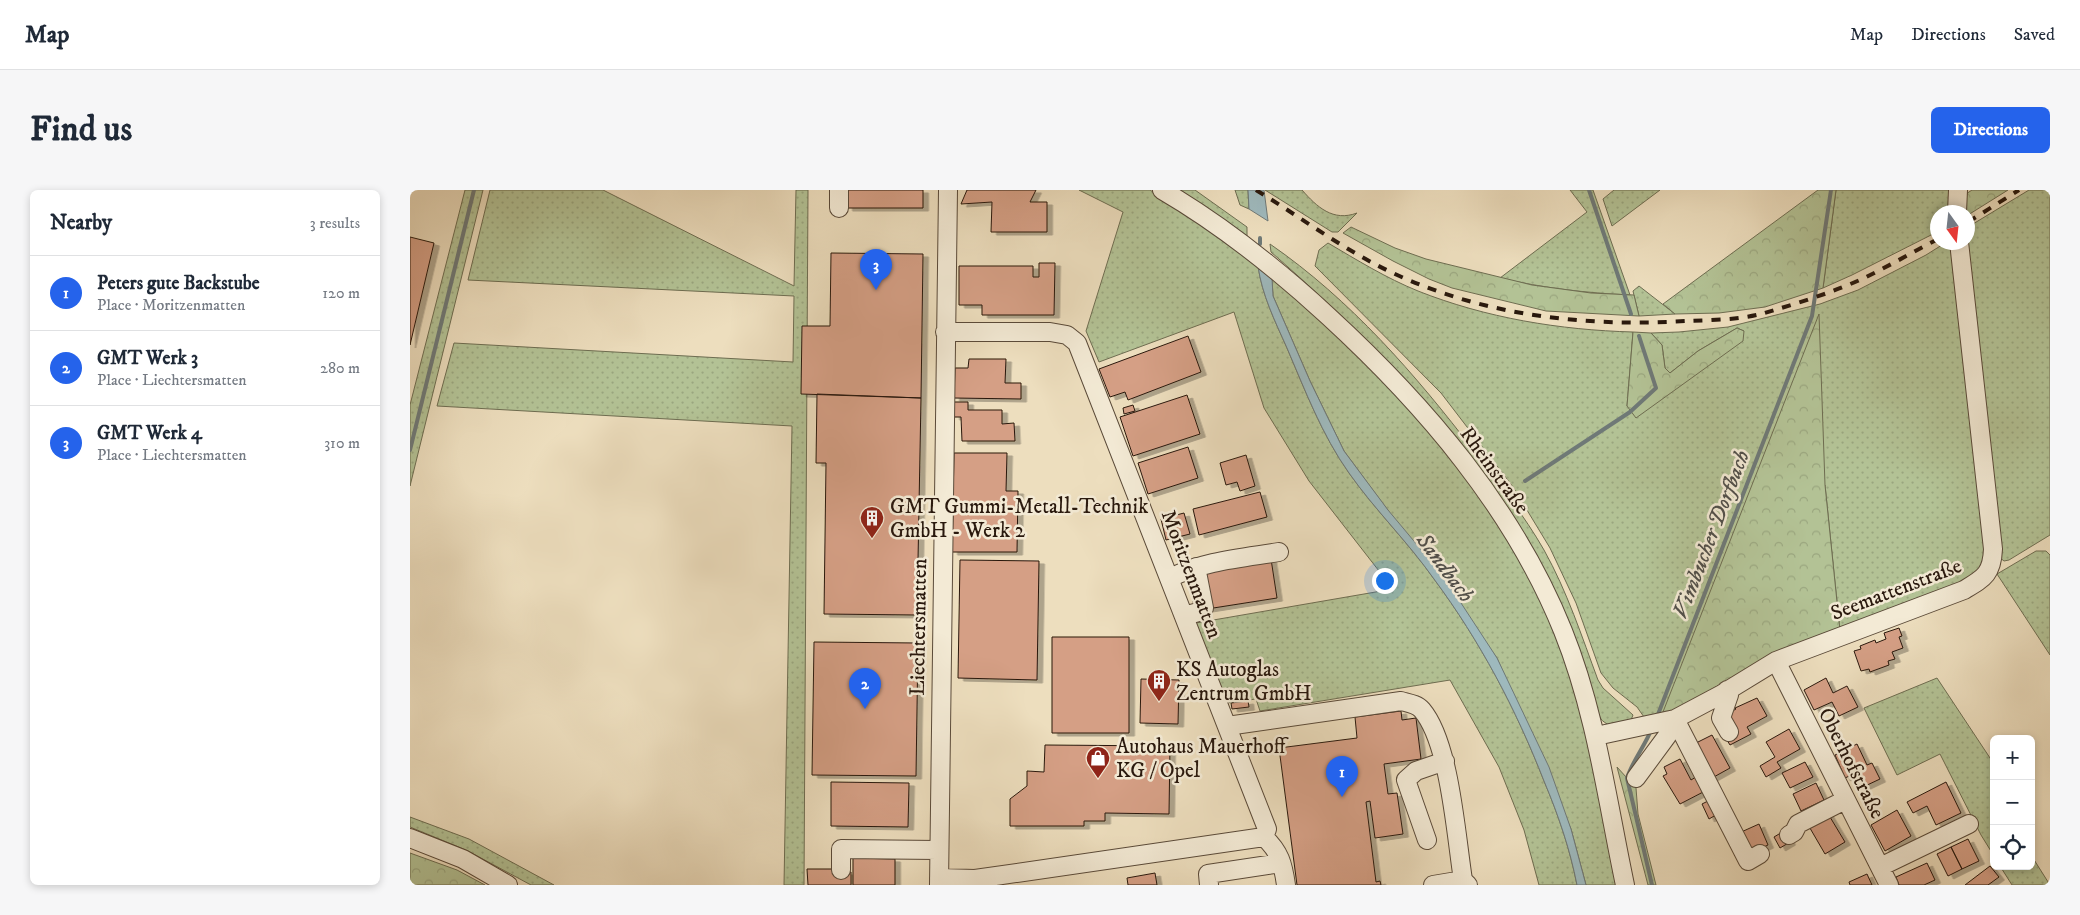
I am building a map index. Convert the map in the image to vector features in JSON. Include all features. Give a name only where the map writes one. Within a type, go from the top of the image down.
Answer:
[{"type":"street","points":[[839,190],[839,208]]},
{"type":"street","name":"Liechtersmatten","points":[[939,882],[948,190]]},
{"type":"street","name":"Rheinstraße","points":[[1162,190],[1272,267],[1360,345],[1417,405],[1467,465],[1497,507],[1541,581],[1564,632],[1587,700],[1596,736],[1625,885]]},
{"type":"street","points":[[1957,205],[1958,190]]},
{"type":"street","name":"Seemattenstraße","points":[[1596,736],[1674,719],[1776,661],[1964,590],[1990,571],[1993,549],[1960,250]]},
{"type":"street","name":"Moritzenmatten","points":[[945,332],[1050,332],[1068,335],[1078,342],[1267,829],[1264,837]]},
{"type":"street","points":[[1170,578],[1196,567],[1279,552]]},
{"type":"street","points":[[1184,616],[1202,611],[1204,608],[1196,567]]},
{"type":"street","name":"Oberhofstraße","points":[[1776,661],[1889,885]]},
{"type":"street","points":[[1727,690],[1729,695],[1721,718],[1729,732]]},
{"type":"street","points":[[1227,726],[1401,701],[1421,709],[1438,739],[1444,761],[1466,883],[1433,885]]},
{"type":"street","points":[[1636,778],[1667,736],[1674,719]]},
{"type":"street","points":[[1674,719],[1748,861],[1760,854]]},
{"type":"street","points":[[1427,840],[1406,780],[1416,771],[1444,761]]},
{"type":"street","points":[[1789,835],[1794,832],[1798,824],[1845,800]]},
{"type":"street","points":[[1880,868],[1969,824]]},
{"type":"street","points":[[939,882],[975,879],[1264,837],[1276,848],[1286,885]]},
{"type":"street","points":[[410,838],[464,860],[508,885]]},
{"type":"street","points":[[842,870],[841,849],[938,850]]},
{"type":"street","points":[[1209,885],[1208,874],[1281,863]]},
{"type":"green space","points":[[465,190],[483,190],[410,486],[410,405]]},
{"type":"green space","points":[[490,190],[603,190],[794,286],[796,190],[808,190],[804,885],[784,885],[792,426],[437,406],[454,343],[793,362],[794,296],[468,280]]},
{"type":"green space","points":[[1079,190],[1150,190],[1184,212],[1258,266],[1266,298],[1274,318],[1330,443],[1359,487],[1424,565],[1467,627],[1496,676],[1533,754],[1554,806],[1567,845],[1577,885],[1539,885],[1524,830],[1499,767],[1450,680],[1260,711],[1256,699],[1227,703],[1196,623],[1393,589],[1309,481],[1264,408],[1234,312],[1099,362],[1086,331],[1123,212]]},
{"type":"green space","points":[[1180,190],[1195,190],[1247,227],[1247,236]]},
{"type":"green space","points":[[1235,190],[1248,190],[1249,209],[1240,205]]},
{"type":"green space","points":[[1265,190],[1302,190],[1320,207],[1333,214],[1340,216],[1357,213],[1338,232],[1332,232]]},
{"type":"green space","points":[[1570,190],[1593,190],[1630,295],[1565,290],[1500,278],[1587,212]]},
{"type":"green space","points":[[1614,190],[1660,190],[1612,226],[1603,199]]},
{"type":"green space","points":[[1818,190],[1836,190],[1823,288],[1765,307],[1719,313],[1675,314],[1663,304]]},
{"type":"green space","points":[[1836,190],[1954,190],[1953,205],[1930,205],[1930,236],[1823,288]]},
{"type":"green space","points":[[1972,190],[2008,190],[1975,211],[1975,205],[1963,205],[1963,196]]},
{"type":"green space","points":[[2029,190],[2050,190],[2050,535],[2009,560],[2004,561],[1999,557],[1969,250],[1975,250],[1975,223]]},
{"type":"green space","points":[[1351,227],[1395,248],[1426,259],[1532,285],[1591,293],[1634,295],[1639,316],[1546,311],[1452,288],[1393,261],[1343,233]]},
{"type":"green space","points":[[1328,243],[1406,286],[1470,309],[1524,321],[1578,329],[1633,332],[1627,406],[1744,331],[1737,328],[1698,351],[1670,373],[1665,368],[1662,345],[1651,333],[1728,327],[1820,304],[1858,290],[1934,250],[1954,250],[1989,559],[1972,581],[1840,631],[1825,485],[1661,717],[1644,717],[1637,707],[1613,688],[1601,673],[1576,603],[1550,548],[1513,487],[1441,393],[1315,266],[1319,250]]},
{"type":"green space","points":[[1270,244],[1328,289],[1355,314],[1429,394],[1493,475],[1544,550],[1574,614],[1598,680],[1603,688],[1633,715],[1631,720],[1609,725],[1601,719],[1572,631],[1552,587],[1527,539],[1497,493],[1464,448],[1391,365],[1271,252]]},
{"type":"green space","points":[[1272,279],[1329,324],[1441,443],[1519,552],[1568,660],[1591,745],[1617,885],[1586,885],[1571,829],[1497,658],[1344,451],[1310,381],[1273,296]]},
{"type":"green space","points":[[1639,286],[1675,314],[1639,316],[1633,291]]},
{"type":"green space","points":[[1819,314],[1825,485],[1840,631],[1769,658],[1661,717]]},
{"type":"green space","points":[[1737,328],[1744,331],[1743,341],[1636,418],[1627,406],[1633,332],[1651,333],[1662,345],[1665,368],[1670,373],[1698,351]]},
{"type":"green space","points":[[2036,551],[2046,551],[2050,555],[2050,655],[1997,574]]},
{"type":"green space","points":[[1937,678],[1990,758],[1990,850],[1940,754],[1897,775],[1864,708]]},
{"type":"green space","points":[[1617,767],[1636,788],[1638,814],[1656,885],[1648,885]]},
{"type":"green space","points":[[410,817],[469,839],[554,885],[531,885],[466,850],[410,827]]},
{"type":"green space","points":[[410,853],[457,870],[485,885],[410,885]]},
{"type":"green space","points":[[2035,861],[2050,885],[2012,885],[2003,870],[2035,870]]},
{"type":"water","points":[[1248,190],[1264,190],[1268,221],[1249,209]]},
{"type":"water","points":[[1258,266],[1272,279],[1273,296],[1310,381],[1344,451],[1388,510],[1444,577],[1497,658],[1549,767],[1571,829],[1586,885],[1577,885],[1567,845],[1549,793],[1509,702],[1482,651],[1434,579],[1359,487],[1330,443],[1274,318],[1266,298]]},
{"type":"building","points":[[847,190],[923,190],[923,208],[847,208]]},
{"type":"building","points":[[967,190],[1036,190],[1030,202],[1047,202],[1047,232],[991,232],[992,202],[961,204]]},
{"type":"building","points":[[410,237],[434,243],[410,345]]},
{"type":"building","points":[[831,253],[923,254],[921,398],[801,394],[802,326],[830,326]]},
{"type":"building","points":[[1039,263],[1055,263],[1054,315],[982,315],[982,305],[959,305],[959,266],[1033,266],[1033,277],[1039,277]]},
{"type":"building","points":[[1188,336],[1201,372],[1128,400],[1125,392],[1110,397],[1099,369]]},
{"type":"building","points":[[969,359],[1006,359],[1005,383],[1021,383],[1021,399],[954,398],[955,368],[968,368]]},
{"type":"building","name":"GMT Gummi-Metall-Technik GmbH - Werk 2","points":[[817,394],[921,398],[917,615],[824,614],[826,463],[816,463]]},
{"type":"building","points":[[1187,395],[1200,434],[1133,456],[1120,417]]},
{"type":"building","points":[[954,402],[968,402],[968,410],[1002,410],[1002,424],[1014,423],[1015,441],[962,441],[961,417],[954,417]]},
{"type":"building","points":[[1133,405],[1135,411],[1124,414],[1123,408]]},
{"type":"building","points":[[1188,447],[1198,478],[1148,494],[1138,463]]},
{"type":"building","points":[[954,453],[1007,453],[1006,491],[1018,491],[1017,552],[952,552]]},
{"type":"building","points":[[1246,455],[1255,486],[1240,491],[1237,482],[1226,485],[1220,463]]},
{"type":"building","points":[[1260,492],[1267,517],[1199,535],[1193,509]]},
{"type":"building","points":[[1184,513],[1190,534],[1166,540],[1161,519]]},
{"type":"building","points":[[1271,559],[1277,598],[1207,609],[1201,569]]},
{"type":"building","points":[[960,560],[1039,561],[1037,680],[958,678]]},
{"type":"building","points":[[1899,628],[1902,636],[1899,637],[1903,648],[1892,652],[1895,659],[1888,661],[1889,665],[1870,672],[1869,669],[1861,671],[1854,651],[1861,649],[1860,646],[1875,640],[1876,643],[1886,639],[1884,633]]},
{"type":"building","points":[[1052,637],[1129,637],[1129,733],[1052,733]]},
{"type":"building","points":[[814,642],[918,643],[916,776],[812,775]]},
{"type":"building","points":[[1826,678],[1833,693],[1847,686],[1858,707],[1839,716],[1832,702],[1814,710],[1804,690]]},
{"type":"building","name":"KS Autoglas Zentrum GmbH","points":[[1141,679],[1179,680],[1178,724],[1140,723]]},
{"type":"building","points":[[1757,698],[1767,716],[1747,727],[1751,734],[1730,745],[1725,737],[1727,714],[1735,708]]},
{"type":"building","points":[[1248,701],[1249,707],[1232,709],[1231,703]]},
{"type":"building","points":[[1401,711],[1402,720],[1416,718],[1421,759],[1384,764],[1388,794],[1397,793],[1403,834],[1375,838],[1370,801],[1366,802],[1376,882],[1380,881],[1381,885],[1297,885],[1279,748],[1357,738],[1355,717]]},
{"type":"building","points":[[1789,729],[1800,749],[1777,762],[1781,768],[1766,777],[1760,766],[1775,757],[1766,742]]},
{"type":"building","points":[[1712,735],[1730,768],[1712,778],[1694,744]]},
{"type":"building","points":[[1857,744],[1867,765],[1872,763],[1880,779],[1863,787],[1856,773],[1845,778],[1835,755]]},
{"type":"building","name":"Autohaus Mauerhoff KG / Opel","points":[[1045,745],[1170,746],[1169,814],[1105,813],[1105,821],[1084,821],[1084,826],[1010,826],[1010,799],[1027,786],[1027,771],[1044,772]]},
{"type":"building","points":[[1680,759],[1691,780],[1699,775],[1707,790],[1680,804],[1663,776],[1667,774],[1664,767]]},
{"type":"building","points":[[1805,762],[1813,777],[1790,788],[1782,773]]},
{"type":"building","points":[[831,782],[909,783],[908,827],[831,826]]},
{"type":"building","points":[[1946,782],[1961,813],[1936,825],[1927,806],[1913,813],[1907,802]]},
{"type":"building","points":[[1816,783],[1824,800],[1801,811],[1793,794]]},
{"type":"building","points":[[1714,798],[1721,812],[1709,819],[1702,804]]},
{"type":"building","points":[[1897,810],[1911,836],[1885,851],[1871,825]]},
{"type":"building","points":[[1827,812],[1845,842],[1825,854],[1807,823]]},
{"type":"building","points":[[1759,824],[1768,845],[1749,854],[1739,833]]},
{"type":"building","points":[[1784,831],[1790,842],[1780,848],[1774,837]]},
{"type":"building","points":[[1968,839],[1979,861],[1962,869],[1951,847]]},
{"type":"building","points":[[1951,847],[1962,869],[1948,876],[1937,854]]},
{"type":"building","points":[[853,858],[895,859],[895,885],[853,885]]},
{"type":"building","points":[[1927,863],[1935,880],[1924,885],[1899,885],[1896,877]]},
{"type":"building","points":[[1990,866],[1990,870],[1993,870],[1999,877],[1988,885],[1965,885]]},
{"type":"building","points":[[807,869],[834,869],[834,872],[851,872],[851,885],[808,885]]},
{"type":"building","points":[[1155,873],[1157,885],[1128,885],[1127,878]]},
{"type":"building","points":[[1867,874],[1872,885],[1850,885],[1849,882]]},
{"type":"waterway","points":[[410,450],[474,190]]},
{"type":"waterway","points":[[1589,190],[1631,314]]},
{"type":"waterway","name":"Vimbucher Dorfbach","points":[[1657,717],[1812,316],[1831,190]]},
{"type":"waterway","name":"Sandbach","points":[[1260,238],[1260,244]]},
{"type":"waterway","points":[[1525,481],[1630,412],[1656,388],[1639,336]]},
{"type":"waterway","name":"Vimbucher Dorfbach","points":[[1652,728],[1627,778],[1652,885]]},
{"type":"railway","points":[[1256,190],[1324,234],[1395,274],[1465,300],[1501,309],[1574,320],[1649,322],[1724,319],[1761,314],[1813,298],[1852,283],[1883,269],[1930,243]]},
{"type":"railway","points":[[1975,218],[2019,190]]},
{"type":"place","name":"GMT Werk 4","points":[[876,290]]},
{"type":"place","name":"GMT Gummi-Metall-Technik GmbH - Werk 2","points":[[872,539]]},
{"type":"place","name":"KS Autoglas Zentrum GmbH","points":[[1159,702]]},
{"type":"place","name":"GMT Werk 3","points":[[865,709]]},
{"type":"place","name":"Autohaus Mauerhoff KG / Opel","points":[[1098,779]]},
{"type":"place","name":"Peters gute Backstube","points":[[1342,797]]}]
